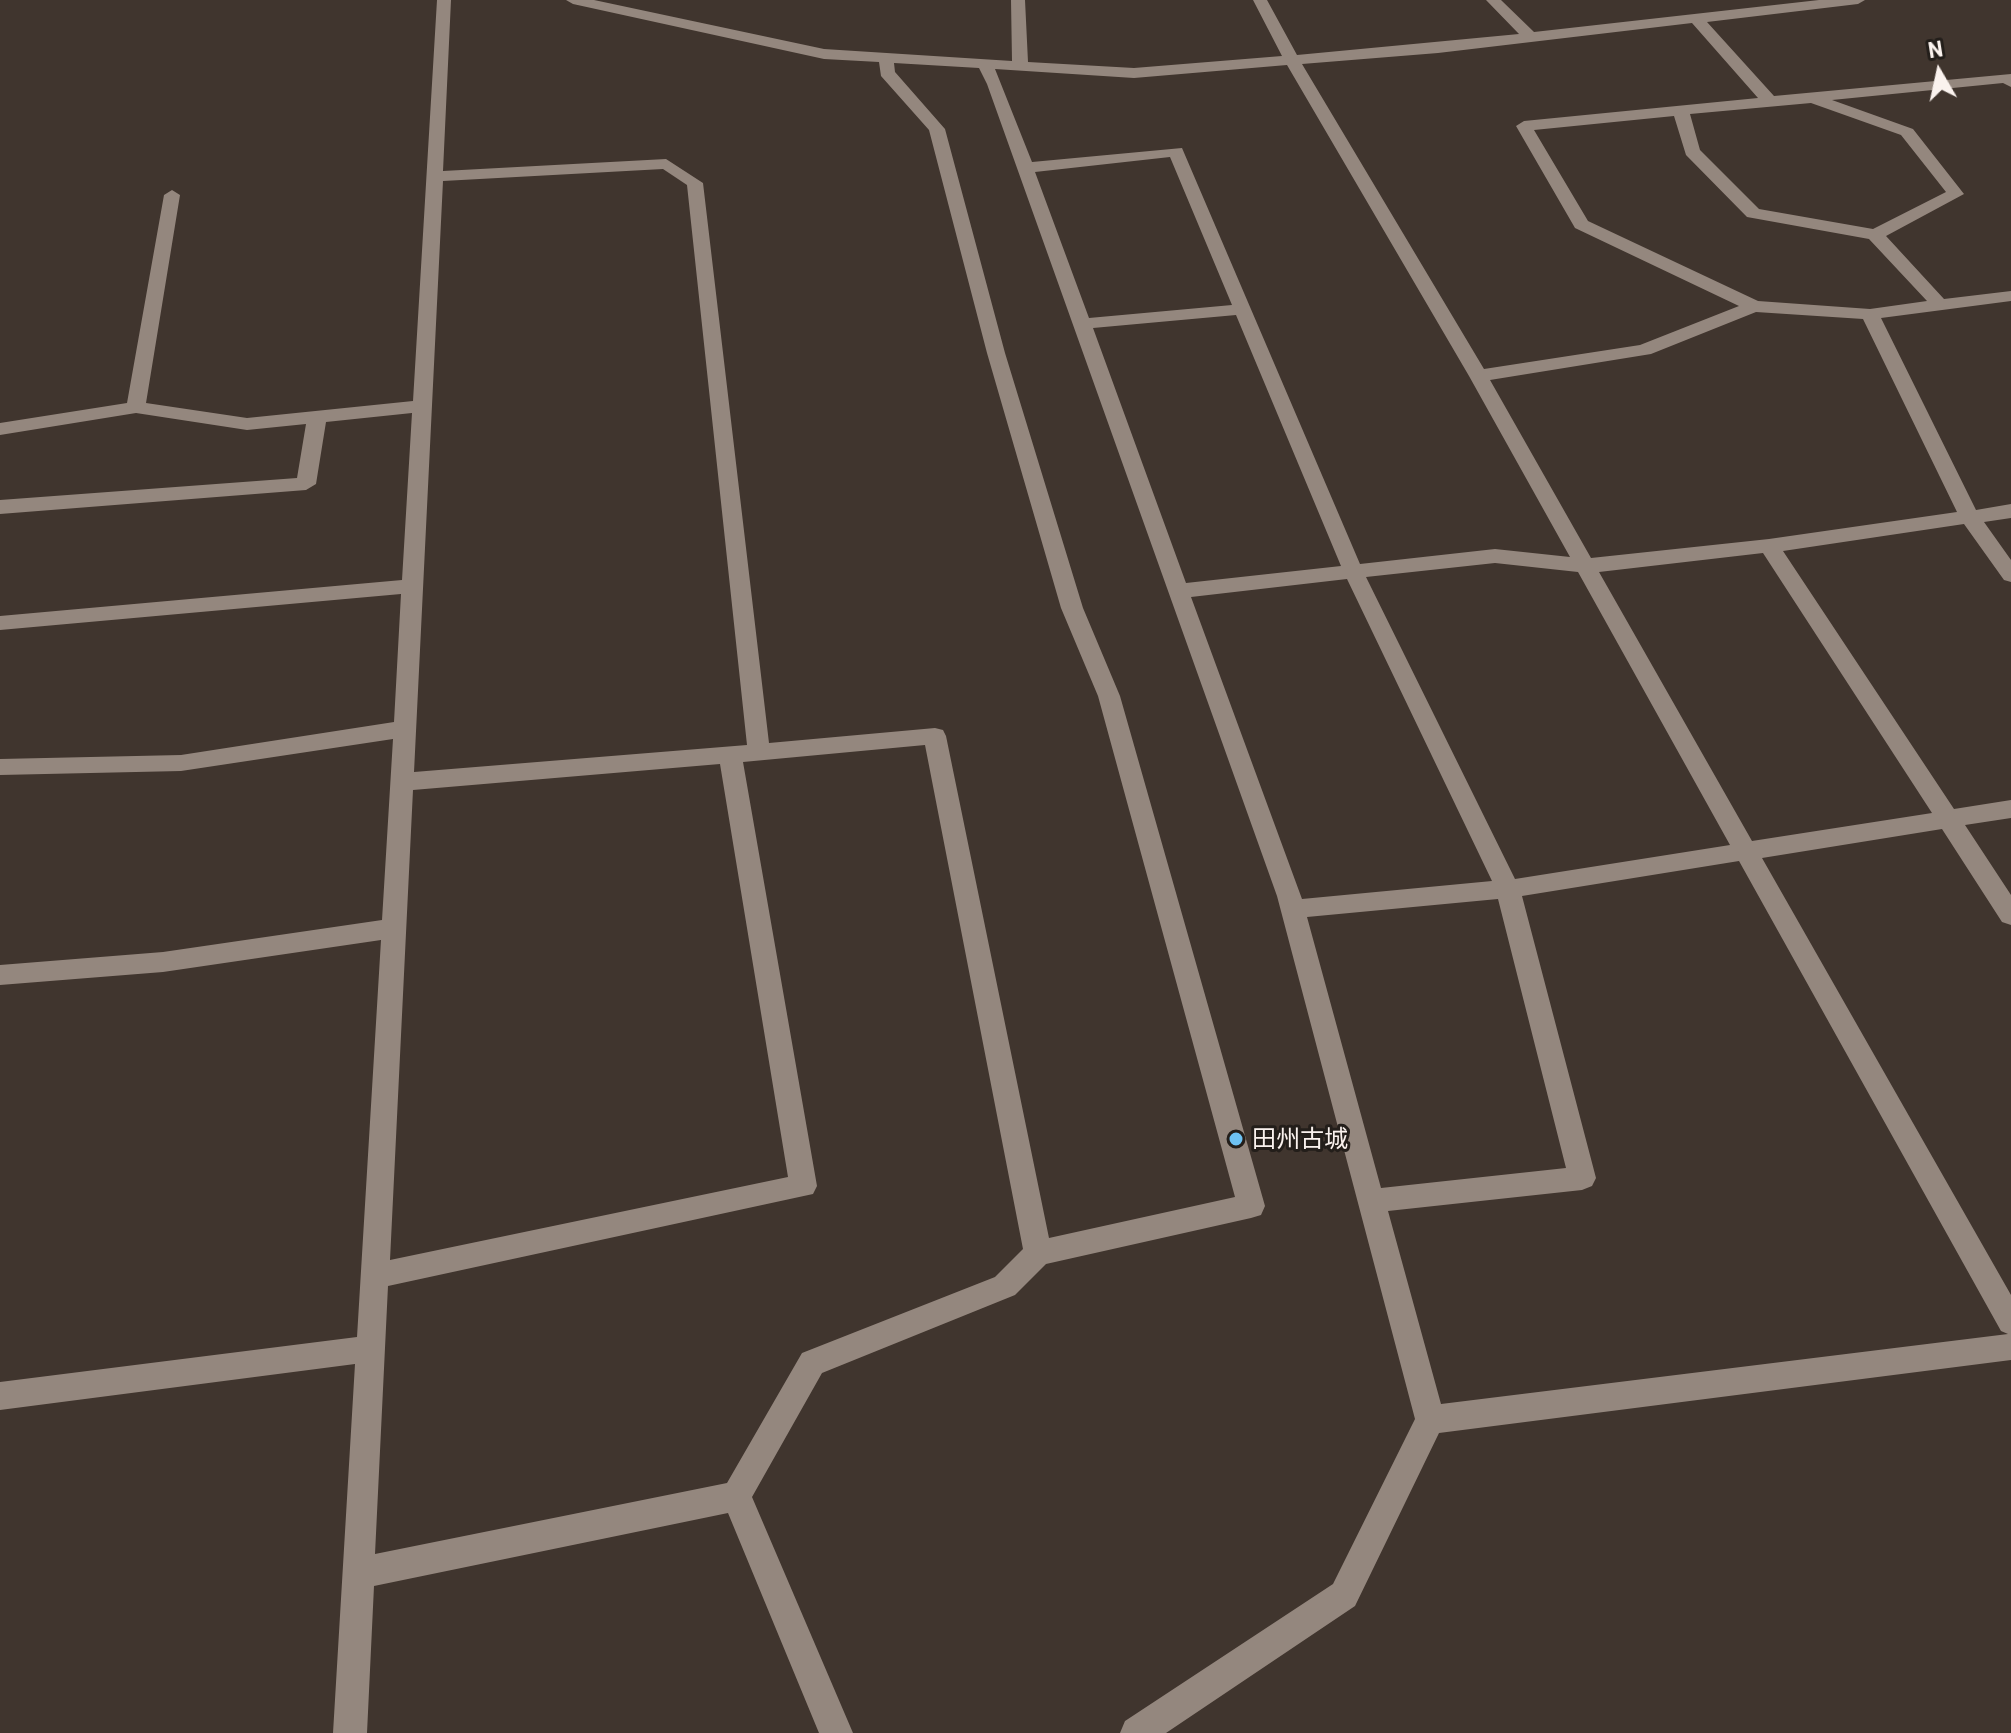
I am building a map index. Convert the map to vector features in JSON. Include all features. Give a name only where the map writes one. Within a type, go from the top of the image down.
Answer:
[{"type":"street","points":[[350,1733],[444,0]]},
{"type":"street","points":[[573,0],[824,54],[1134,73],[1293,62],[1858,0]]},
{"type":"street","points":[[1018,0],[1020,66]]},
{"type":"street","points":[[1260,0],[1586,566],[2011,1322]]},
{"type":"street","points":[[1493,0],[1531,38]]},
{"type":"street","points":[[1696,19],[1770,102]]},
{"type":"street","points":[[359,1573],[736,1496],[812,1363],[1005,1286],[1038,1253],[1251,1206],[1109,696],[1072,608],[996,353],[937,129],[887,73],[886,58]]},
{"type":"street","points":[[985,64],[1292,909],[1430,1420],[1344,1595],[1137,1733]]},
{"type":"street","points":[[2011,82],[2007,78],[1524,126],[1581,224],[1754,306],[1870,314],[2011,296]]},
{"type":"street","points":[[1811,97],[1907,132],[1956,194],[1875,235]]},
{"type":"street","points":[[1681,111],[1692,152],[1753,213],[1875,235],[1940,305]]},
{"type":"street","points":[[1025,168],[1176,151],[1353,571],[1508,889],[1582,1178],[1371,1201]]},
{"type":"street","points":[[434,176],[666,164],[695,183],[759,753]]},
{"type":"street","points":[[136,407],[172,195]]},
{"type":"street","points":[[1478,376],[1644,350],[1754,306]]},
{"type":"street","points":[[1082,324],[1243,309]]},
{"type":"street","points":[[1870,314],[1969,516],[2011,575]]},
{"type":"street","points":[[0,429],[136,407],[247,424],[422,406]]},
{"type":"street","points":[[0,507],[306,484],[317,417]]},
{"type":"street","points":[[1179,591],[1495,556],[1586,566],[1769,546],[2011,511]]},
{"type":"street","points":[[1769,546],[2011,915]]},
{"type":"street","points":[[0,623],[412,586]]},
{"type":"street","points":[[0,767],[181,763],[404,729]]},
{"type":"street","points":[[401,782],[935,736],[1038,1253]]},
{"type":"street","points":[[375,1276],[803,1186],[730,755]]},
{"type":"street","points":[[1292,909],[1508,889],[1744,849],[2011,809]]},
{"type":"street","points":[[0,975],[163,962],[394,928]]},
{"type":"street","points":[[1430,1420],[2011,1347]]},
{"type":"street","points":[[0,1396],[370,1349]]},
{"type":"street","points":[[736,1496],[836,1733]]},
{"type":"place","name":"田州古城","points":[[1236,1139]]}]
